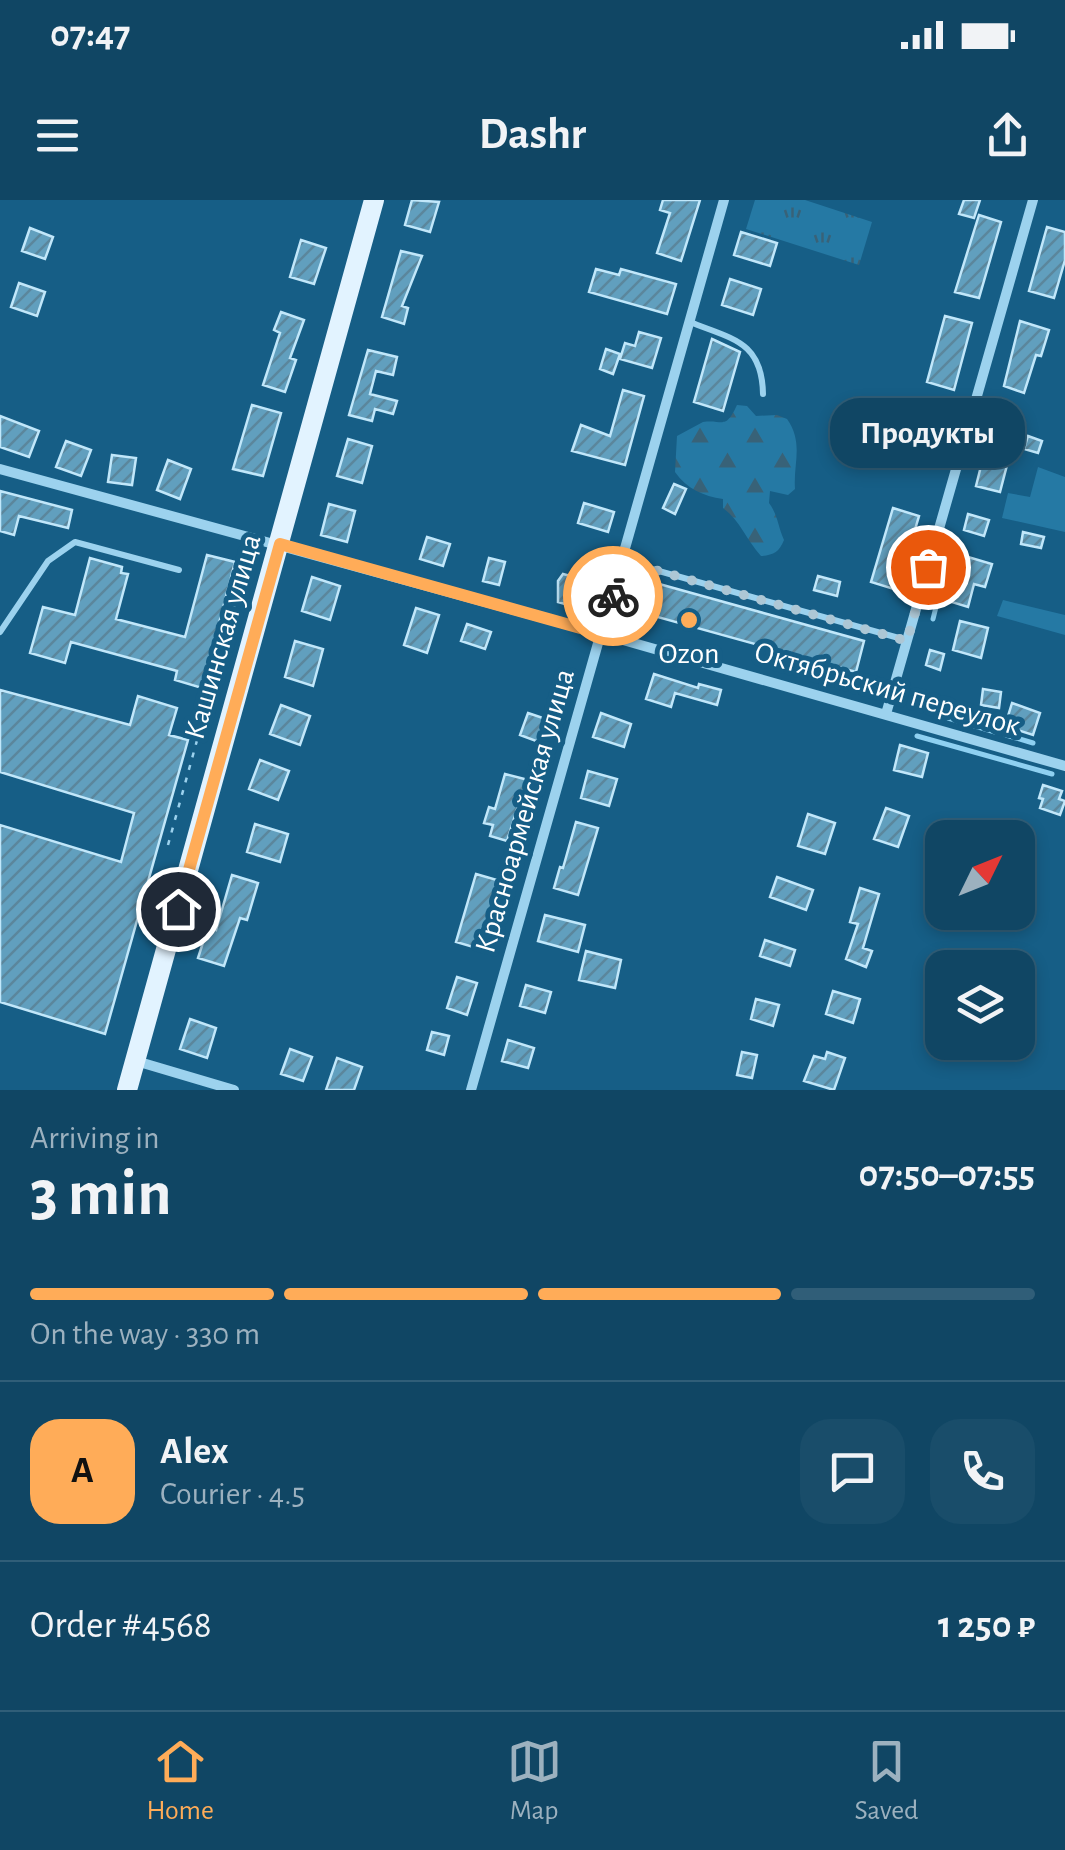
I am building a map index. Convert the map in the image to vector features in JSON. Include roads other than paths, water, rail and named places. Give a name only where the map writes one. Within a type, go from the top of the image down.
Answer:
[{"type":"main road","name":"Кашинская улица","points":[[127,1090],[374,200]]},
{"type":"street","name":"Красноармейская улица","points":[[471,1090],[724,200]]},
{"type":"street","points":[[886,714],[1033,200]]},
{"type":"street","name":"Октябрьский переулок","points":[[0,469],[1065,766]]},
{"type":"street","points":[[135,1060],[234,1090]]},
{"type":"lane","points":[[690,322],[749,348],[762,374],[762,394]]},
{"type":"lane","points":[[0,632],[48,562],[75,542],[179,570]]},
{"type":"lane","points":[[623,561],[907,641]]},
{"type":"waterway","points":[[943,580],[953,548]]},
{"type":"waterway","points":[[933,619],[939,595]]},
{"type":"waterway","points":[[948,718],[995,732]]},
{"type":"waterway","points":[[1006,735],[1033,743]]},
{"type":"waterway","points":[[917,736],[1052,774]]},
{"type":"place","name":"Продукты","points":[[928,567]]},
{"type":"place","name":"Ozon","points":[[689,620]]}]
